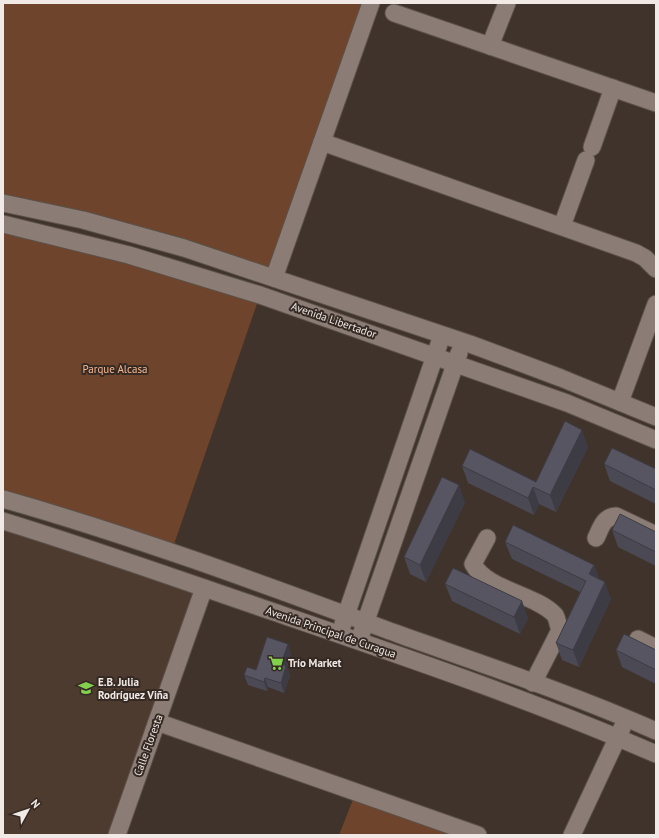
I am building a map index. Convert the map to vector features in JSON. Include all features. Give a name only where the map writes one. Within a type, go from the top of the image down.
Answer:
[{"type":"street","points":[[274,278],[370,3]]},
{"type":"street","points":[[490,46],[506,3]]},
{"type":"street","points":[[394,13],[656,103]]},
{"type":"street","points":[[562,226],[613,88]]},
{"type":"street","points":[[322,142],[636,253],[645,258],[656,269]]},
{"type":"street","name":"Avenida Libertador","points":[[3,203],[76,218],[153,238],[462,342],[656,417]]},
{"type":"street","name":"Avenida Libertador","points":[[3,224],[108,249],[181,269],[289,304],[567,403],[656,440]]},
{"type":"street","points":[[620,402],[656,304]]},
{"type":"street","points":[[340,635],[442,335]]},
{"type":"street","points":[[359,642],[462,342]]},
{"type":"street","name":"Avenida Principal de Curagua","points":[[3,499],[143,544],[347,615],[656,730]]},
{"type":"street","points":[[596,538],[604,521],[610,516],[616,516],[656,535]]},
{"type":"street","name":"Avenida Principal de Curagua","points":[[3,520],[340,635],[503,693],[656,754]]},
{"type":"street","points":[[487,538],[473,564],[476,571],[487,579],[544,607],[555,616],[560,630],[533,683]]},
{"type":"street","name":"Calle Floresta","points":[[117,835],[204,588]]},
{"type":"street","points":[[638,639],[656,648]]},
{"type":"street","points":[[572,835],[626,718]]},
{"type":"street","points":[[157,722],[478,835]]},
{"type":"shaded area","name":"E.B. Julia Rodríguez Viña","points":[[3,521],[204,588],[117,835],[3,835]]},
{"type":"green space","points":[[3,3],[369,3],[274,278],[3,203]]},
{"type":"green space","name":"Parque Alcasa","points":[[3,224],[260,295],[171,553],[3,499]]},
{"type":"green space","points":[[356,792],[477,835],[339,835]]},
{"type":"building","points":[[565,421],[582,430],[550,495],[533,487],[528,498],[462,466],[470,449],[536,482]]},
{"type":"building","points":[[612,448],[656,469],[656,490],[604,464]]},
{"type":"building","points":[[442,477],[459,485],[420,565],[404,557]]},
{"type":"building","points":[[620,514],[656,532],[656,552],[612,530]]},
{"type":"building","points":[[513,525],[594,565],[589,574],[605,582],[573,650],[556,643],[586,581],[505,542]]},
{"type":"building","points":[[453,568],[522,601],[514,617],[445,584]]},
{"type":"building","points":[[624,634],[656,650],[656,670],[616,650]]},
{"type":"building","points":[[267,637],[288,644],[281,664],[286,666],[281,683],[265,678],[264,682],[244,675],[247,667],[256,670]]},
{"type":"place","name":"Trío Market","points":[[276,663]]},
{"type":"place","name":"E.B. Julia Rodríguez Viña","points":[[86,688]]}]
